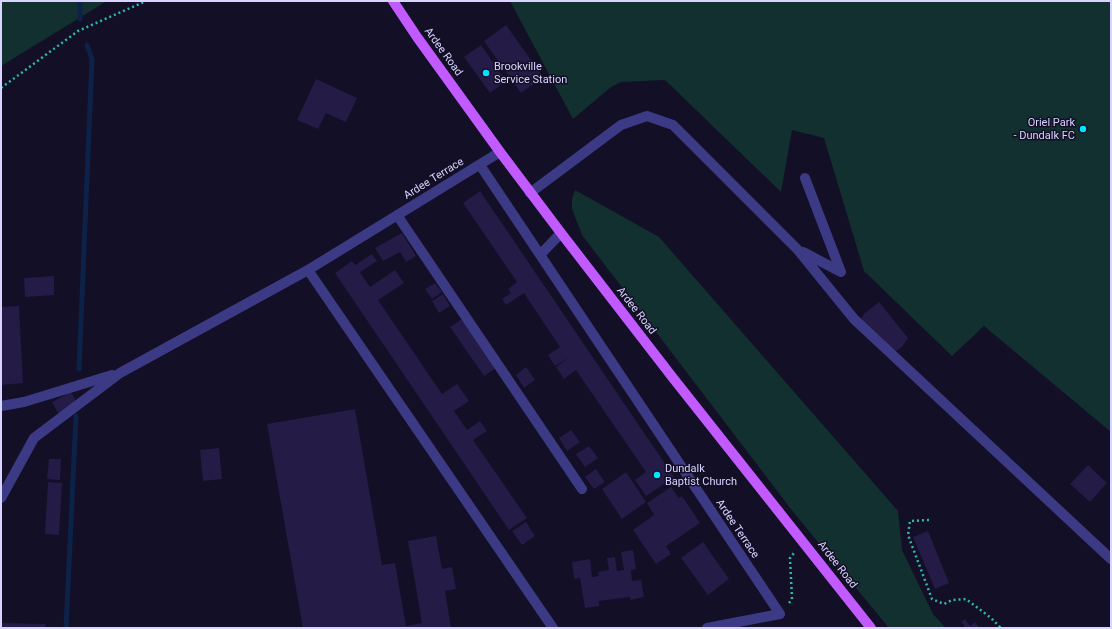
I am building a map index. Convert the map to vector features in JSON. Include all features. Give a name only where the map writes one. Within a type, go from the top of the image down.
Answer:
[{"type":"main road","name":"Ardee Road","points":[[393,1],[417,37],[561,234],[871,628]]},
{"type":"street","points":[[530,193],[621,125],[647,116],[673,125],[798,250],[854,319],[1111,559]]},
{"type":"street","points":[[480,165],[500,152]]},
{"type":"street","name":"Ardee Terrace","points":[[120,372],[308,270],[480,165],[780,614]]},
{"type":"street","points":[[798,250],[841,272],[805,178]]},
{"type":"street","points":[[397,216],[582,489]]},
{"type":"street","points":[[540,255],[561,234]]},
{"type":"street","points":[[308,270],[553,628]]},
{"type":"street","points":[[1,406],[24,402],[120,372]]},
{"type":"street","points":[[1,498],[34,438],[120,372]]},
{"type":"street","points":[[707,628],[780,614]]},
{"type":"path","points":[[1,88],[78,31],[146,1]]},
{"type":"path","points":[[929,520],[910,521],[908,536],[932,599],[944,604],[952,600],[966,599],[992,618],[1002,628]]},
{"type":"path","points":[[780,614],[792,599],[790,558],[802,541]]},
{"type":"green space","points":[[1,1],[107,1],[1,66]]},
{"type":"green space","points":[[510,1],[1111,1],[1111,432],[984,326],[952,356],[864,271],[824,138],[792,130],[781,192],[665,80],[621,82],[611,87],[573,119]]},
{"type":"green space","points":[[575,190],[659,237],[898,511],[902,550],[933,614],[946,628],[889,628],[794,513],[582,235],[572,209],[572,199]]},
{"type":"building","points":[[506,25],[543,77],[521,93],[484,41]]},
{"type":"building","points":[[481,45],[506,81],[490,93],[464,57]]},
{"type":"building","points":[[316,79],[357,98],[346,122],[326,113],[318,129],[297,120]]},
{"type":"building","points":[[480,191],[674,477],[646,496],[635,480],[646,472],[576,370],[564,379],[556,367],[568,358],[555,366],[548,355],[560,347],[524,293],[506,305],[502,299],[511,293],[508,289],[517,282],[463,203]]},
{"type":"building","points":[[402,233],[416,256],[406,262],[400,252],[383,261],[375,248]]},
{"type":"building","points":[[372,254],[377,261],[360,272],[361,274],[370,287],[395,270],[404,283],[378,300],[442,394],[457,384],[469,401],[454,411],[467,430],[480,421],[487,431],[473,440],[527,518],[509,530],[335,273],[352,261],[355,265]]},
{"type":"building","points":[[54,276],[54,295],[25,297],[24,278]]},
{"type":"building","points":[[435,283],[442,292],[432,299],[425,289]]},
{"type":"building","points":[[443,294],[450,306],[439,313],[432,301]]},
{"type":"building","points":[[879,302],[908,338],[902,347],[896,351],[859,323],[864,314]]},
{"type":"building","points":[[19,306],[23,383],[1,385],[1,307]]},
{"type":"building","points":[[462,319],[496,368],[484,376],[450,327]]},
{"type":"building","points":[[526,367],[535,380],[524,388],[516,375]]},
{"type":"building","points":[[71,392],[77,403],[58,413],[52,402]]},
{"type":"building","points":[[355,409],[382,565],[395,563],[406,626],[422,623],[408,541],[436,536],[442,569],[452,567],[456,589],[445,591],[451,628],[303,628],[267,424]]},
{"type":"building","points":[[571,430],[580,442],[567,451],[559,438]]},
{"type":"building","points":[[589,446],[598,458],[585,467],[576,454]]},
{"type":"building","points":[[219,448],[222,479],[203,481],[200,450]]},
{"type":"building","points":[[49,459],[61,459],[60,480],[47,479]]},
{"type":"building","points":[[1088,465],[1107,483],[1090,502],[1070,484]]},
{"type":"building","points":[[596,469],[605,482],[594,489],[585,477]]},
{"type":"building","points":[[626,472],[646,502],[622,519],[602,489]]},
{"type":"building","points":[[48,482],[62,483],[59,535],[45,534]]},
{"type":"building","points":[[671,487],[679,498],[682,496],[700,523],[666,546],[671,554],[656,564],[633,530],[654,515],[647,503]]},
{"type":"building","points":[[526,522],[535,536],[522,545],[512,531]]},
{"type":"building","points":[[928,531],[949,583],[935,589],[913,537]]},
{"type":"building","points":[[703,542],[729,579],[708,595],[681,558]]},
{"type":"building","points":[[633,550],[636,569],[631,570],[632,581],[641,580],[644,597],[630,600],[630,597],[599,601],[599,606],[585,608],[580,578],[574,579],[572,562],[590,559],[592,577],[599,576],[598,572],[609,570],[607,558],[615,557],[617,571],[624,570],[621,552]]},
{"type":"building","points":[[965,619],[970,626],[975,622],[979,628],[962,628],[965,626],[961,622]]},
{"type":"building","points":[[1,623],[46,624],[45,628],[1,628]]},
{"type":"waterway","points":[[80,1],[80,19]]},
{"type":"waterway","points":[[79,369],[92,59],[87,45]]},
{"type":"waterway","points":[[66,628],[76,416]]},
{"type":"place","name":"Brookville Service Station","points":[[486,73]]},
{"type":"place","name":"Oriel Park - Dundalk FC","points":[[1083,129]]},
{"type":"place","name":"Dundalk Baptist Church","points":[[657,475]]}]
